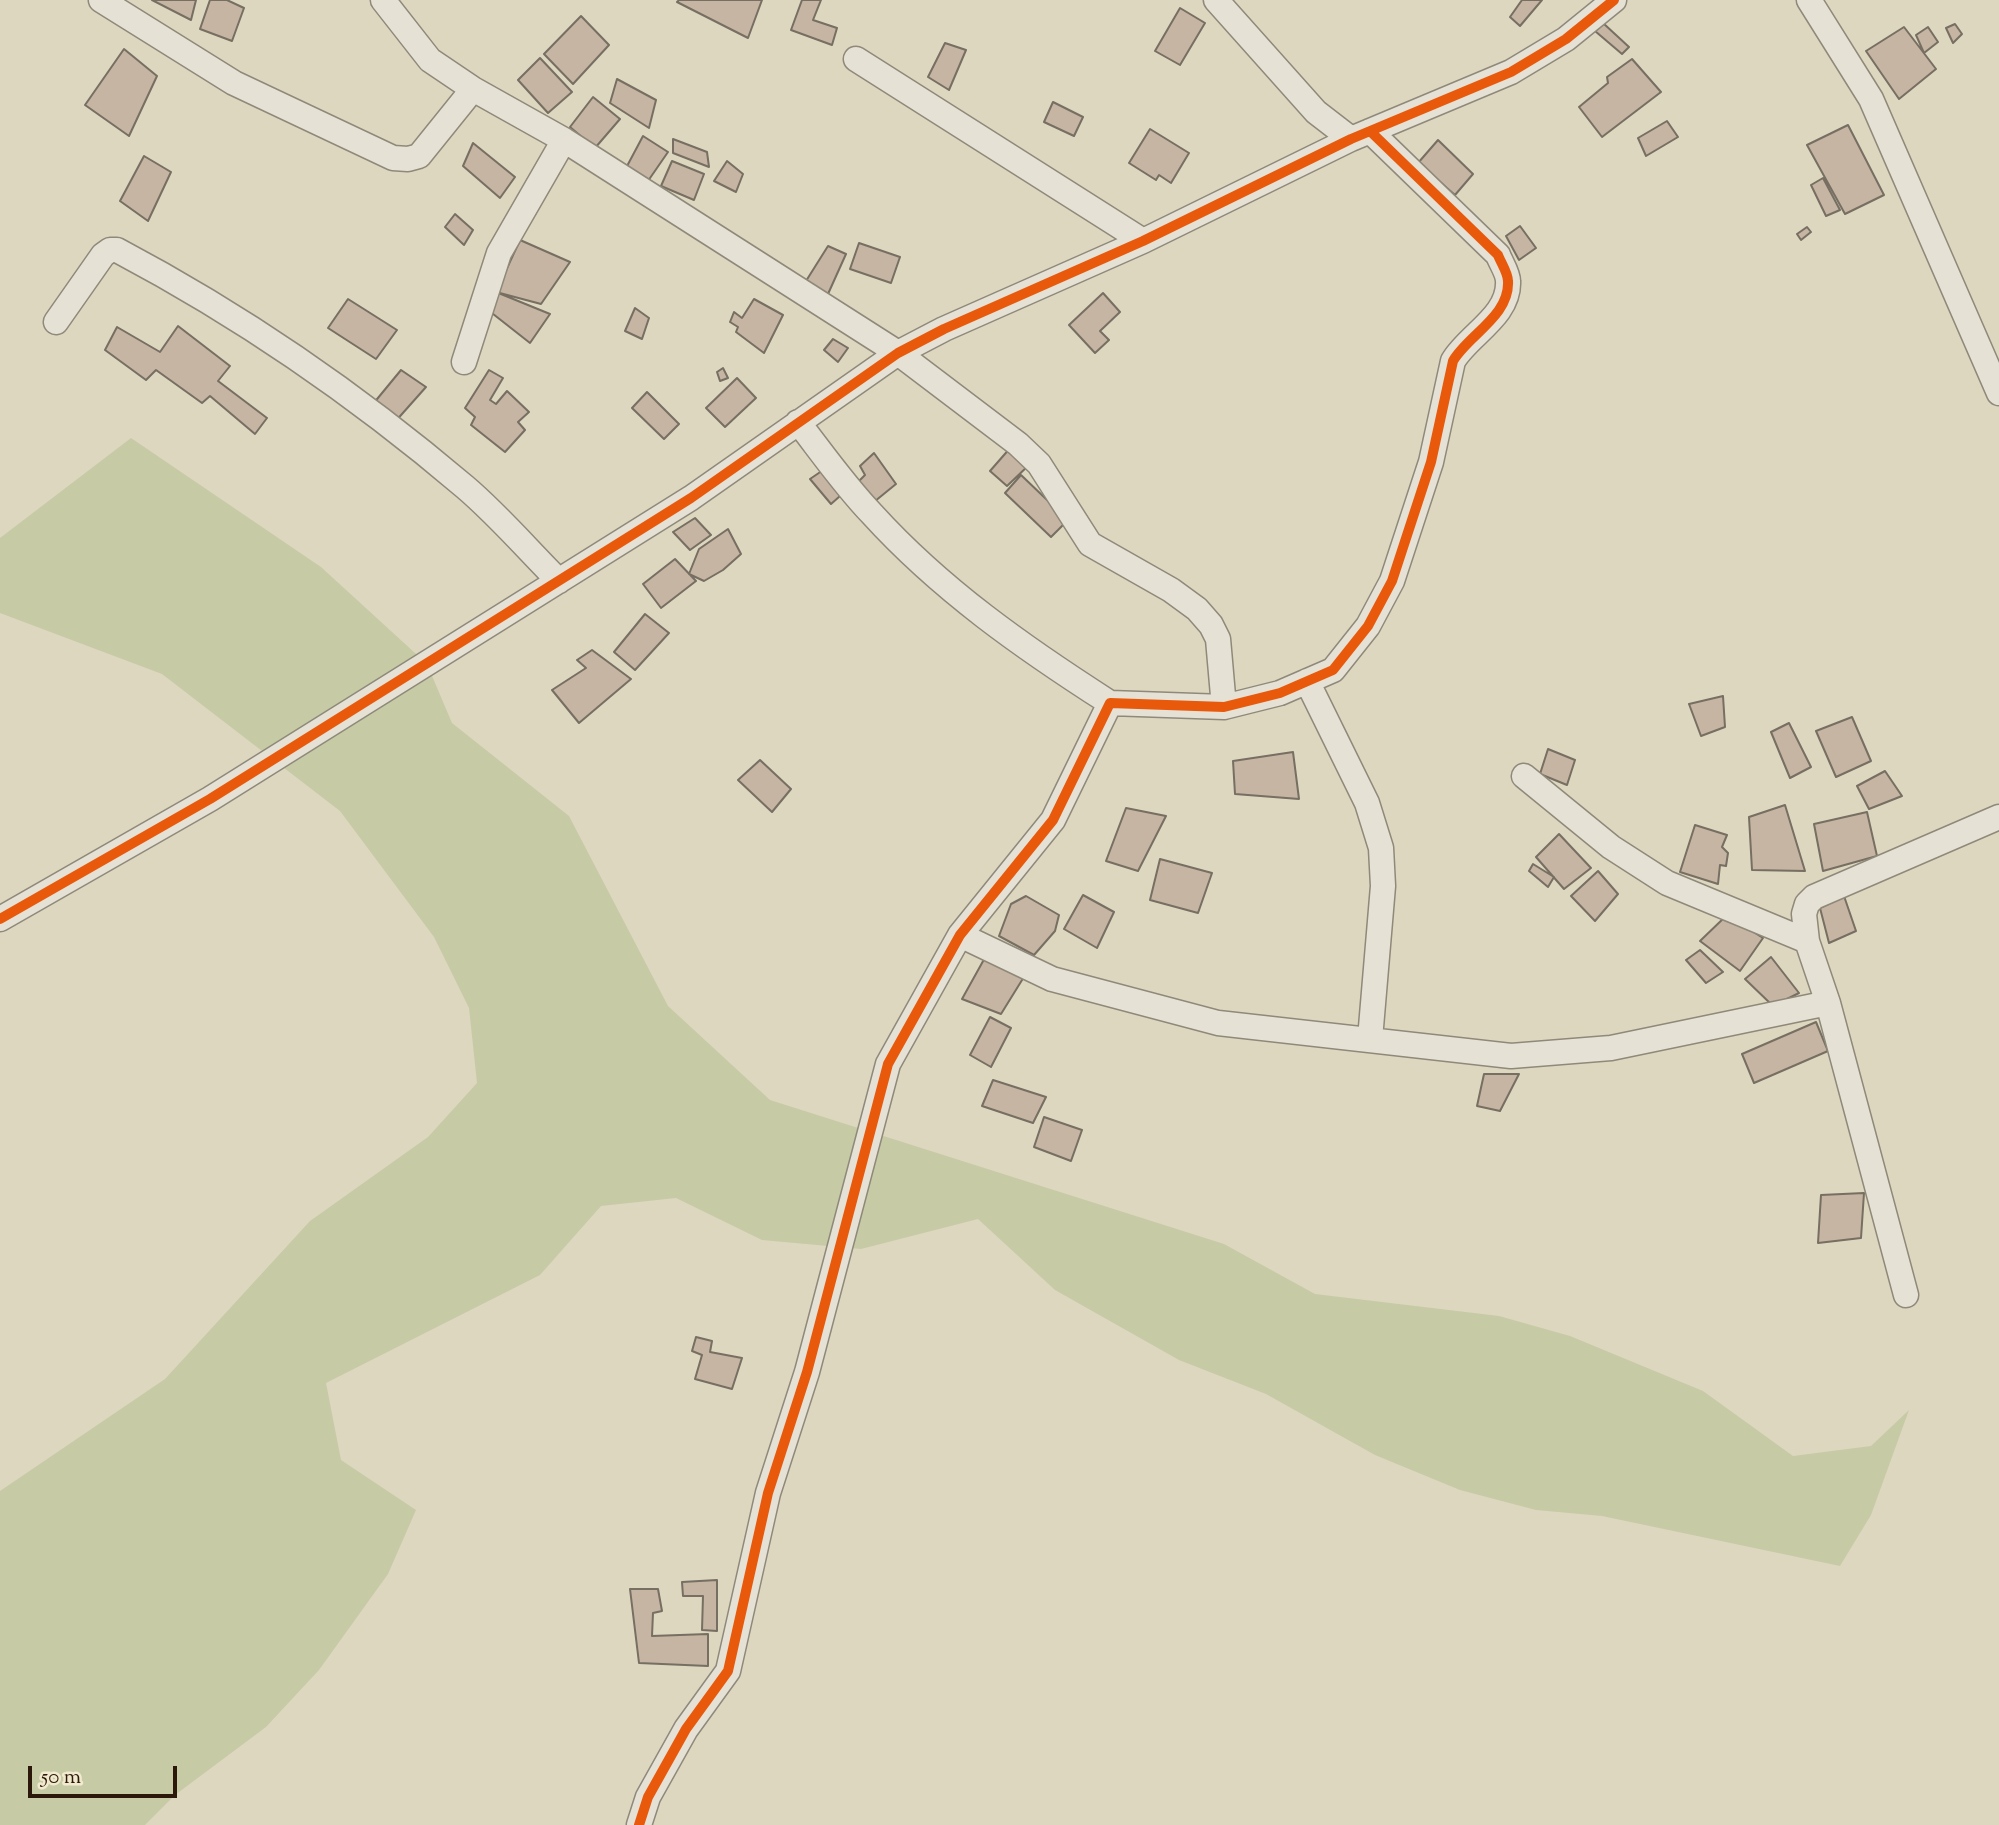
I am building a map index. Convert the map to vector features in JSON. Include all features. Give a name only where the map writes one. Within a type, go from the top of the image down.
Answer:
[{"type":"street","points":[[101,0],[234,83],[393,158],[408,159],[419,156],[472,89]]},
{"type":"street","points":[[383,0],[430,60],[472,89],[564,140],[898,353],[1018,444],[1039,464],[1090,544],[1197,609],[1219,639],[1224,707]]},
{"type":"street","points":[[798,422],[871,514],[948,588],[1023,647],[1110,703],[1224,707],[1280,693],[1333,670],[1368,626],[1392,581],[1431,462],[1453,361],[1461,348],[1491,320],[1503,303],[1508,281],[1498,255],[1360,135],[1316,112],[1216,0]]},
{"type":"street","points":[[0,919],[210,799],[691,498],[898,353],[944,328],[1143,241],[1360,135],[1511,72],[1566,39],[1614,0]]},
{"type":"street","points":[[1808,0],[1871,99],[1999,393]]},
{"type":"street","points":[[856,60],[1143,241]]},
{"type":"street","points":[[464,362],[499,253],[564,140]]},
{"type":"street","points":[[56,322],[103,255],[110,250],[117,250],[161,274],[345,395],[466,488],[559,581]]},
{"type":"street","points":[[1307,681],[1367,803],[1381,848],[1383,886],[1370,1038]]},
{"type":"street","points":[[639,1825],[648,1797],[686,1729],[728,1671],[768,1493],[807,1373],[888,1064],[960,935],[1053,820],[1110,703]]},
{"type":"street","points":[[1524,776],[1602,841],[1667,883],[1807,941]]},
{"type":"street","points":[[1906,1295],[1828,1003],[1807,941],[1804,914],[1807,904],[1814,897],[1999,817]]},
{"type":"street","points":[[960,935],[1052,979],[1218,1023],[1370,1038],[1511,1056],[1611,1048],[1828,1003]]},
{"type":"green space","points":[[131,438],[321,567],[427,664],[452,723],[569,816],[668,1006],[770,1100],[1224,1244],[1315,1294],[1499,1316],[1570,1336],[1703,1391],[1793,1456],[1871,1446],[1909,1410],[1871,1515],[1840,1566],[1602,1516],[1536,1510],[1460,1490],[1375,1455],[1266,1394],[1179,1360],[1055,1290],[978,1219],[861,1249],[762,1240],[676,1198],[601,1206],[540,1275],[326,1383],[341,1460],[416,1510],[388,1574],[319,1670],[266,1727],[175,1795],[145,1825],[0,1825],[0,1491],[165,1379],[310,1221],[428,1137],[477,1083],[469,1008],[434,937],[340,811],[162,674],[0,613],[0,538]]},
{"type":"building","points":[[152,0],[196,0],[191,20]]},
{"type":"building","points":[[210,0],[227,0],[244,8],[232,41],[200,29]]},
{"type":"building","points":[[762,0],[748,38],[677,2]]},
{"type":"building","points":[[802,0],[821,0],[813,20],[837,28],[832,45],[791,30]]},
{"type":"building","points":[[1522,0],[1542,0],[1520,26],[1510,17]]},
{"type":"building","points":[[1180,8],[1205,23],[1180,65],[1155,51]]},
{"type":"building","points":[[581,16],[609,45],[573,84],[544,54]]},
{"type":"building","points":[[1603,23],[1629,47],[1622,54],[1595,31]]},
{"type":"building","points":[[1955,24],[1962,34],[1953,43],[1946,28]]},
{"type":"building","points":[[1904,27],[1936,69],[1899,99],[1866,51]]},
{"type":"building","points":[[1928,27],[1938,42],[1924,53],[1916,35]]},
{"type":"building","points":[[945,43],[966,50],[949,90],[928,77]]},
{"type":"building","points":[[124,49],[157,76],[129,136],[85,105]]},
{"type":"building","points":[[540,58],[572,92],[548,113],[518,80]]},
{"type":"building","points":[[1632,59],[1661,92],[1602,137],[1579,107],[1608,83],[1607,77]]},
{"type":"building","points":[[617,79],[656,100],[649,128],[610,103]]},
{"type":"building","points":[[593,97],[620,119],[595,148],[570,127]]},
{"type":"building","points":[[1053,102],[1083,117],[1074,136],[1044,122]]},
{"type":"building","points":[[1667,121],[1678,137],[1646,156],[1638,138]]},
{"type":"building","points":[[1848,125],[1884,195],[1845,214],[1807,145]]},
{"type":"building","points":[[1150,129],[1189,153],[1171,183],[1159,175],[1156,180],[1129,163]]},
{"type":"building","points":[[643,136],[668,152],[648,181],[626,168]]},
{"type":"building","points":[[673,139],[707,152],[709,167],[673,153]]},
{"type":"building","points":[[1438,140],[1473,174],[1455,195],[1418,163]]},
{"type":"building","points":[[473,143],[515,177],[500,198],[463,166]]},
{"type":"building","points":[[144,156],[171,172],[148,221],[120,201]]},
{"type":"building","points":[[672,161],[704,174],[694,200],[661,186]]},
{"type":"building","points":[[727,161],[743,174],[736,192],[714,181]]},
{"type":"building","points":[[1823,178],[1840,210],[1826,216],[1811,185]]},
{"type":"building","points":[[455,214],[473,230],[464,245],[445,227]]},
{"type":"building","points":[[1520,226],[1536,248],[1519,260],[1506,236]]},
{"type":"building","points":[[1807,227],[1811,232],[1801,240],[1797,234]]},
{"type":"building","points":[[520,240],[570,262],[541,304],[496,292]]},
{"type":"building","points":[[859,243],[900,257],[891,283],[850,269]]},
{"type":"building","points":[[828,246],[846,254],[828,294],[806,281]]},
{"type":"building","points":[[496,292],[550,314],[530,343],[488,310]]},
{"type":"building","points":[[1103,293],[1120,312],[1100,331],[1109,340],[1095,353],[1069,325]]},
{"type":"building","points":[[348,299],[397,330],[376,359],[328,328]]},
{"type":"building","points":[[754,299],[783,315],[764,353],[736,332],[738,327],[730,322],[734,312],[742,318]]},
{"type":"building","points":[[635,308],[649,318],[642,339],[625,331]]},
{"type":"building","points":[[178,326],[230,366],[218,381],[267,418],[255,434],[210,396],[202,403],[156,370],[146,380],[105,350],[117,327],[160,352]]},
{"type":"building","points":[[833,339],[848,348],[838,362],[824,350]]},
{"type":"building","points":[[723,368],[728,378],[720,381],[717,372]]},
{"type":"building","points":[[401,370],[426,387],[394,423],[373,404]]},
{"type":"building","points":[[489,370],[503,378],[490,400],[496,404],[507,391],[529,412],[518,422],[525,430],[505,452],[471,425],[475,417],[465,408]]},
{"type":"building","points":[[737,378],[756,398],[725,427],[706,408]]},
{"type":"building","points":[[647,392],[679,424],[664,439],[632,408]]},
{"type":"building","points":[[1011,447],[1030,464],[1007,486],[990,471]]},
{"type":"building","points":[[874,453],[896,484],[869,506],[853,487],[865,475],[860,466]]},
{"type":"building","points":[[829,466],[848,489],[831,504],[810,479]]},
{"type":"building","points":[[1021,475],[1068,520],[1051,537],[1005,493]]},
{"type":"building","points":[[695,518],[711,535],[690,550],[673,532]]},
{"type":"building","points":[[728,529],[741,554],[723,570],[704,581],[689,574],[699,549]]},
{"type":"building","points":[[675,559],[696,581],[661,608],[643,584]]},
{"type":"building","points":[[645,614],[669,633],[635,670],[614,652]]},
{"type":"building","points":[[592,650],[631,679],[579,723],[552,690],[586,668],[577,660]]},
{"type":"building","points":[[1723,696],[1725,727],[1701,736],[1689,704]]},
{"type":"building","points":[[1852,717],[1871,761],[1836,777],[1816,731]]},
{"type":"building","points":[[1789,723],[1811,767],[1790,778],[1771,732]]},
{"type":"building","points":[[1548,749],[1575,760],[1567,785],[1540,774]]},
{"type":"building","points":[[1293,752],[1299,799],[1235,794],[1233,761]]},
{"type":"building","points":[[760,760],[791,789],[772,812],[738,780]]},
{"type":"building","points":[[1885,771],[1902,796],[1869,809],[1857,786]]},
{"type":"building","points":[[1785,805],[1805,871],[1752,870],[1749,817]]},
{"type":"building","points":[[1126,808],[1166,816],[1138,871],[1106,861]]},
{"type":"building","points":[[1867,812],[1877,856],[1823,871],[1814,824]]},
{"type":"building","points":[[1695,825],[1727,835],[1722,847],[1728,853],[1726,866],[1720,865],[1718,884],[1680,872]]},
{"type":"building","points":[[1559,834],[1591,868],[1564,889],[1536,857]]},
{"type":"building","points":[[1160,859],[1212,873],[1198,913],[1150,900]]},
{"type":"building","points":[[1533,864],[1554,877],[1548,887],[1529,871]]},
{"type":"building","points":[[1598,871],[1618,894],[1595,921],[1571,896]]},
{"type":"building","points":[[1083,895],[1114,912],[1097,948],[1064,929]]},
{"type":"building","points":[[1026,896],[1059,915],[1055,931],[1034,955],[999,936],[1011,904]]},
{"type":"building","points":[[1844,896],[1856,931],[1829,943],[1820,908]]},
{"type":"building","points":[[1727,915],[1763,938],[1740,971],[1700,941]]},
{"type":"building","points":[[1700,950],[1723,972],[1706,983],[1686,960]]},
{"type":"building","points":[[987,954],[1027,972],[1001,1014],[962,999]]},
{"type":"building","points":[[1771,957],[1799,993],[1773,1006],[1745,979]]},
{"type":"building","points":[[990,1017],[1011,1028],[991,1067],[970,1055]]},
{"type":"building","points":[[1816,1022],[1828,1051],[1754,1083],[1742,1054]]},
{"type":"building","points":[[1484,1074],[1519,1074],[1500,1111],[1477,1106]]},
{"type":"building","points":[[993,1080],[1046,1097],[1033,1123],[982,1106]]},
{"type":"building","points":[[1044,1117],[1082,1130],[1071,1161],[1034,1147]]},
{"type":"building","points":[[1864,1193],[1861,1238],[1818,1243],[1821,1195]]},
{"type":"building","points":[[696,1337],[712,1341],[710,1352],[742,1358],[732,1389],[695,1379],[702,1355],[692,1351]]},
{"type":"building","points":[[717,1580],[717,1631],[702,1630],[703,1596],[683,1596],[682,1582]]},
{"type":"building","points":[[630,1589],[658,1589],[662,1611],[653,1613],[652,1636],[708,1634],[708,1666],[639,1663]]},
{"type":"cycle path","points":[[0,919],[210,799],[691,498],[898,353],[944,329],[1143,241],[1351,139],[1511,72],[1566,39],[1614,0]]},
{"type":"cycle path","points":[[639,1825],[648,1797],[686,1729],[728,1671],[768,1493],[807,1372],[888,1064],[960,935],[1053,820],[1110,703],[1224,707],[1280,693],[1333,670],[1368,626],[1392,581],[1431,462],[1453,361],[1502,305],[1508,281],[1498,255],[1370,131]]}]
